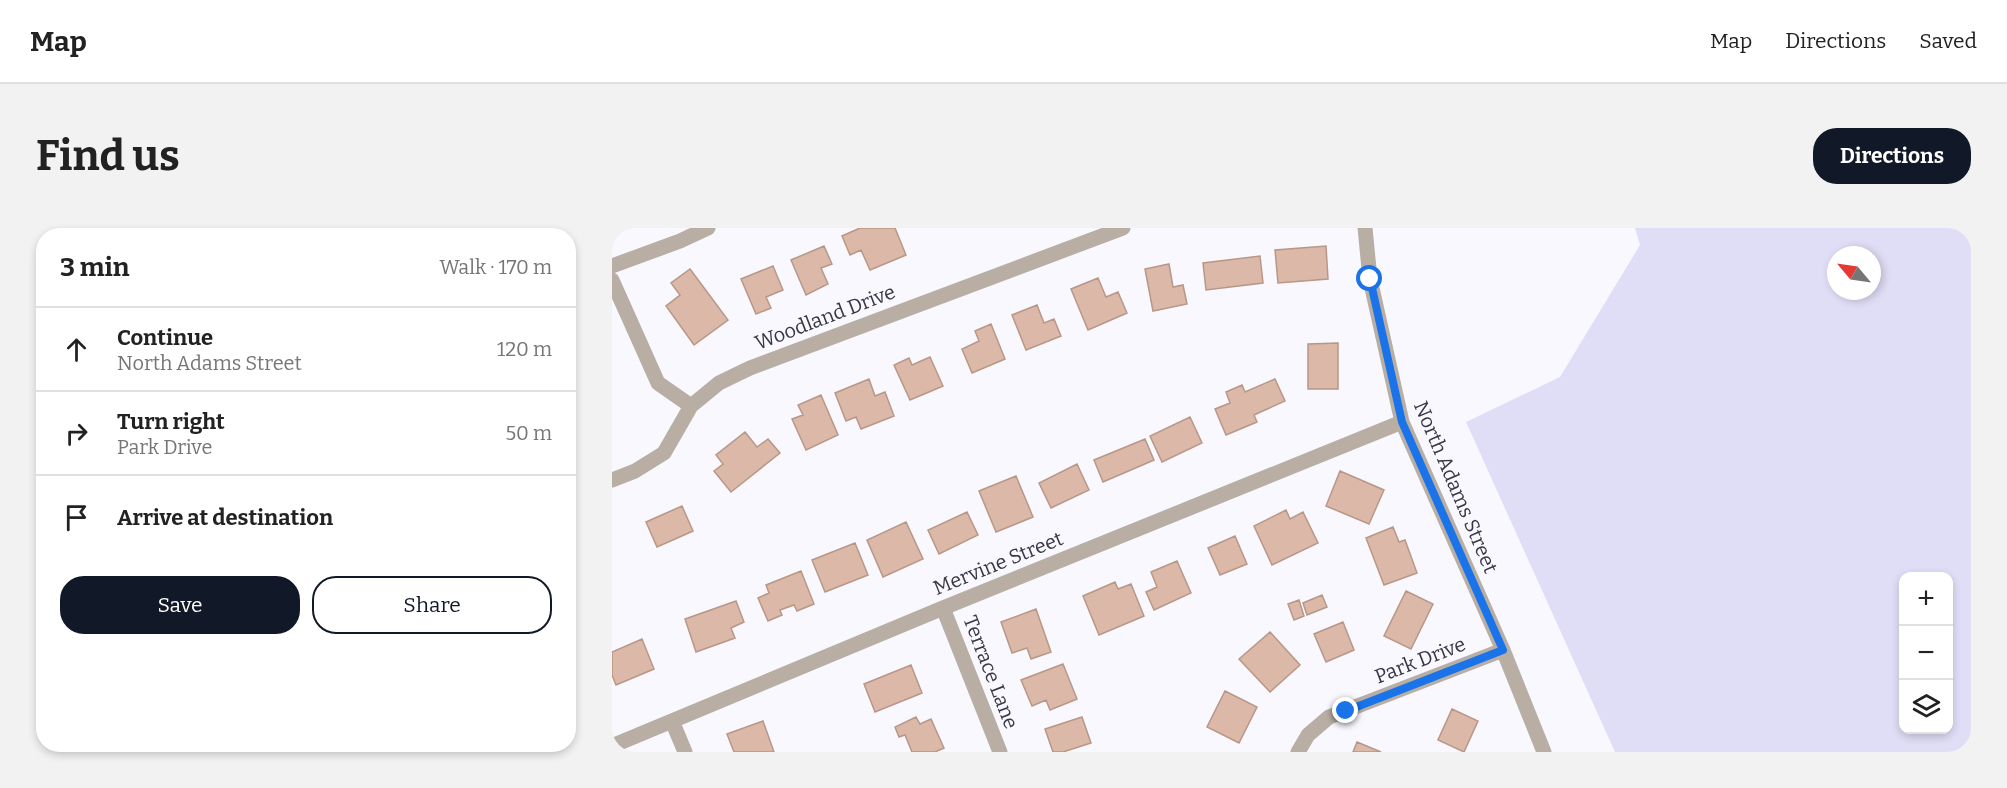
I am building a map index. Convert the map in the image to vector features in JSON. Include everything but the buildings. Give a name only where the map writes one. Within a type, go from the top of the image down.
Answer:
[{"type":"street","points":[[612,266],[708,228]]},
{"type":"street","name":"Woodland Drive","points":[[691,406],[720,383],[750,368],[1123,228]]},
{"type":"street","name":"North Adams Street","points":[[1365,228],[1370,279],[1402,422],[1503,650],[1544,752]]},
{"type":"street","points":[[612,280],[658,384],[691,406],[664,453],[635,471],[612,480]]},
{"type":"street","name":"Mervine Street","points":[[612,746],[943,608],[1402,422]]},
{"type":"street","name":"Terrace Lane","points":[[943,608],[1000,752]]},
{"type":"street","name":"Park Drive","points":[[1298,752],[1308,735],[1329,717],[1503,650]]},
{"type":"street","points":[[672,721],[685,752]]},
{"type":"shaded area","points":[[1635,228],[1971,228],[1971,752],[1615,752],[1466,422],[1560,377],[1640,245]]},
{"type":"route","points":[[1346,711],[1503,650],[1402,422],[1370,279]]}]
